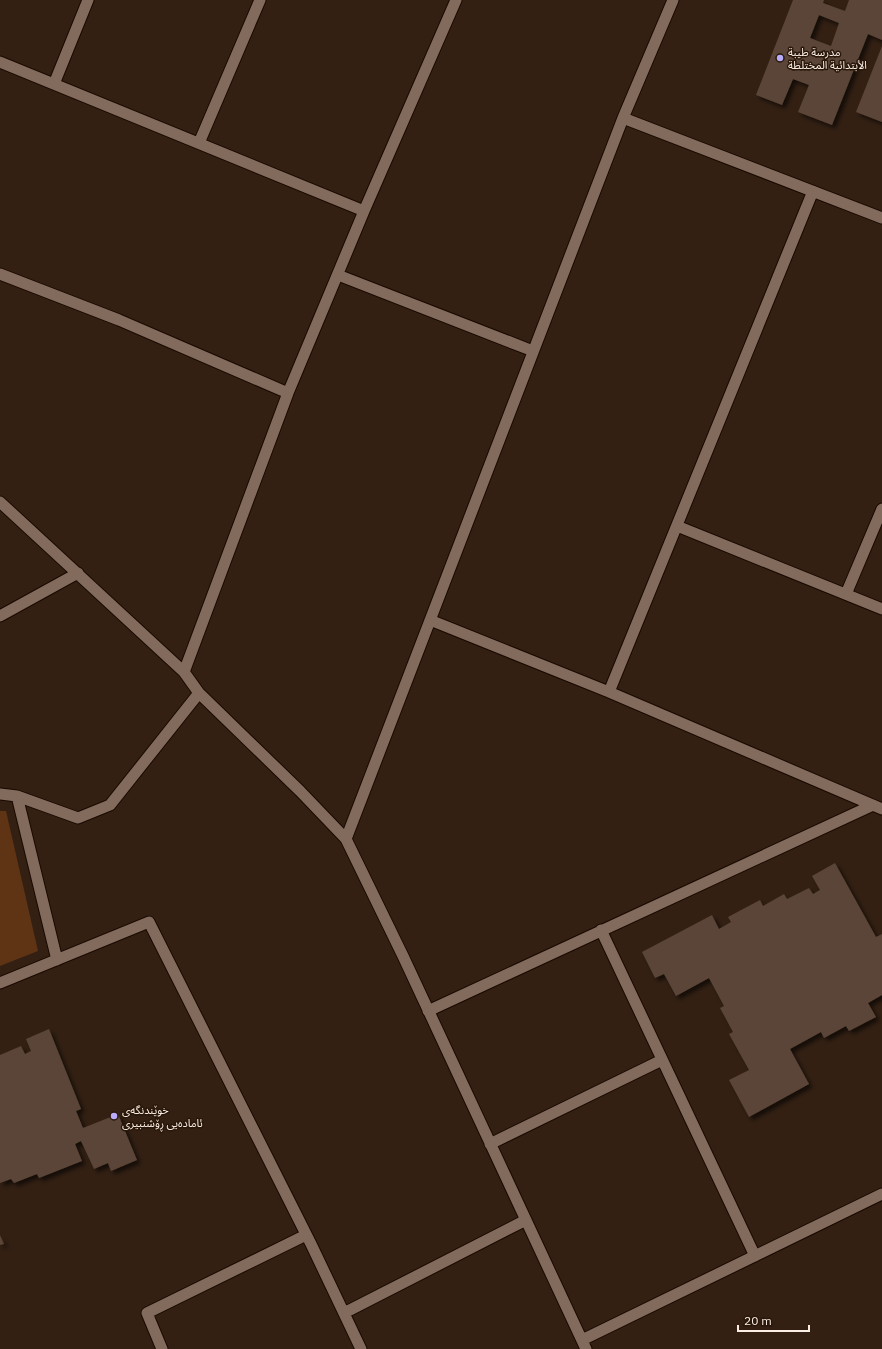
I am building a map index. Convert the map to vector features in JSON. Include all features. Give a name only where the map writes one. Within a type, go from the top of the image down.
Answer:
[{"type":"street","points":[[54,84],[88,0]]},
{"type":"street","points":[[199,143],[260,0]]},
{"type":"street","points":[[184,672],[288,393],[364,211],[456,0]]},
{"type":"street","points":[[346,839],[623,118],[673,0]]},
{"type":"street","points":[[0,62],[364,211]]},
{"type":"street","points":[[623,118],[882,218]]},
{"type":"street","points":[[609,692],[813,191]]},
{"type":"street","points":[[0,274],[119,320],[288,393]]},
{"type":"street","points":[[338,275],[533,351]]},
{"type":"street","points":[[0,502],[184,672],[199,693],[300,791],[346,839],[584,1345],[755,1256],[882,1194]]},
{"type":"street","points":[[846,594],[882,509]]},
{"type":"street","points":[[677,526],[882,609]]},
{"type":"street","points":[[0,616],[78,573]]},
{"type":"street","points":[[430,620],[609,692],[877,807]]},
{"type":"street","points":[[0,794],[17,796],[78,818],[110,805],[199,693]]},
{"type":"street","points":[[17,796],[57,960]]},
{"type":"street","points":[[428,1011],[601,930],[877,807]]},
{"type":"street","points":[[0,983],[149,922],[306,1235],[361,1349]]},
{"type":"street","points":[[601,930],[755,1256]]},
{"type":"street","points":[[490,1144],[662,1060]]},
{"type":"street","points":[[344,1313],[526,1220]]},
{"type":"street","points":[[162,1349],[147,1313],[306,1235]]},
{"type":"shaded area","points":[[0,811],[6,811],[38,951],[0,966]]},
{"type":"building","points":[[793,0],[824,0],[823,3],[845,11],[849,0],[882,0],[882,40],[868,34],[832,125],[798,112],[809,85],[793,79],[782,105],[756,95]],"holes":[[[819,15],[839,23],[831,46],[810,38]]]},
{"type":"building","points":[[882,46],[882,122],[856,112]]},
{"type":"building","points":[[835,863],[876,937],[882,934],[882,995],[868,1003],[876,1017],[849,1031],[846,1026],[824,1038],[821,1032],[790,1049],[809,1084],[749,1117],[729,1080],[749,1070],[729,1034],[733,1032],[720,1008],[724,1006],[709,978],[676,996],[664,974],[655,978],[642,952],[712,915],[719,929],[731,922],[728,917],[760,900],[763,906],[784,894],[787,899],[809,888],[813,894],[820,890],[812,876]]},
{"type":"building","points":[[49,1029],[81,1109],[76,1111],[83,1128],[118,1114],[137,1160],[111,1171],[108,1163],[94,1169],[81,1141],[75,1144],[82,1161],[39,1178],[37,1174],[14,1183],[11,1179],[0,1183],[0,1055],[21,1046],[25,1054],[31,1051],[26,1039]]},
{"type":"building","points":[[0,1235],[4,1244],[0,1245]]},
{"type":"place","name":"مدرسة طيبة الأبتدائية المختلطة","points":[[780,58]]},
{"type":"place","name":"خوێندنگەی ئامادەیی ڕۆشنبیری","points":[[114,1116]]}]
